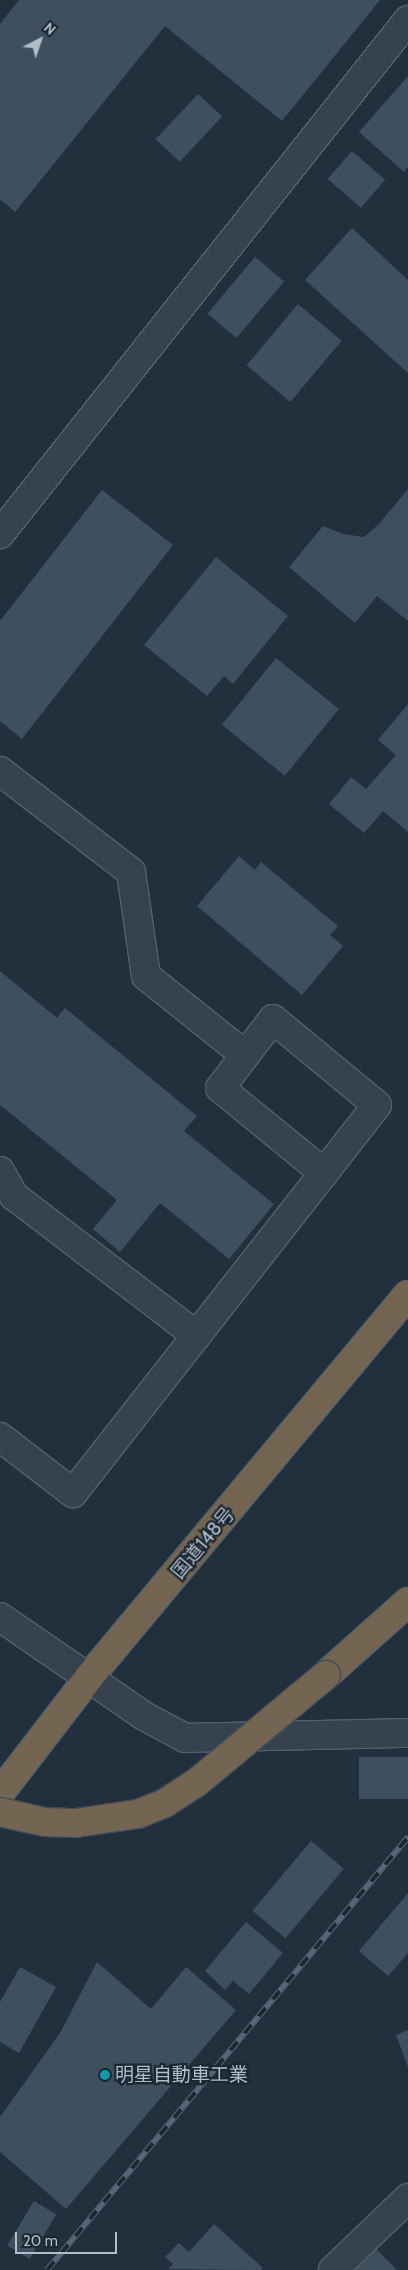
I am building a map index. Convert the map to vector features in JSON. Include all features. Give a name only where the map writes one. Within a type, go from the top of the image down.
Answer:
[{"type":"highway","name":"国道148号","points":[[0,1793],[90,1676],[408,1295]]},
{"type":"highway","points":[[0,1812],[44,1822],[76,1823],[138,1814],[164,1803],[196,1783],[326,1675],[408,1602]]},
{"type":"street","points":[[0,534],[408,20]]},
{"type":"street","points":[[0,771],[131,872],[146,976],[245,1055]]},
{"type":"street","points":[[0,1437],[73,1494],[197,1336],[377,1105],[273,1019],[220,1088],[324,1173]]},
{"type":"street","points":[[0,1171],[7,1205],[197,1336]]},
{"type":"street","points":[[0,1618],[90,1676],[144,1716],[185,1738],[408,1733]]},
{"type":"street","points":[[333,2270],[408,2198]]},
{"type":"building","points":[[19,0],[380,0],[282,121],[165,26],[15,212],[0,199],[0,24]]},
{"type":"building","points":[[408,76],[408,167],[404,172],[359,132]]},
{"type":"building","points":[[198,94],[222,117],[180,162],[156,139]]},
{"type":"building","points":[[352,151],[385,180],[361,208],[328,179]]},
{"type":"building","points":[[352,228],[408,280],[408,373],[305,280]]},
{"type":"building","points":[[255,257],[284,281],[237,338],[207,314]]},
{"type":"building","points":[[298,304],[342,341],[290,402],[247,365]]},
{"type":"building","points":[[408,489],[408,621],[377,596],[355,623],[289,567],[323,526],[343,534],[364,537],[379,524]]},
{"type":"building","points":[[102,490],[173,545],[22,739],[0,721],[0,621]]},
{"type":"building","points":[[216,557],[288,616],[233,684],[224,676],[207,696],[144,645]]},
{"type":"building","points":[[276,658],[339,709],[285,776],[222,725]]},
{"type":"building","points":[[408,704],[408,832],[383,811],[364,833],[329,804],[351,777],[366,789],[396,755],[378,740]]},
{"type":"building","points":[[239,856],[255,870],[261,862],[338,926],[330,935],[343,946],[302,995],[197,906]]},
{"type":"building","points":[[0,971],[57,1018],[65,1008],[197,1116],[184,1131],[274,1204],[229,1259],[160,1203],[120,1252],[93,1229],[117,1200],[0,1105]]},
{"type":"building","points":[[359,1757],[408,1757],[408,1799],[359,1799]]},
{"type":"building","points":[[311,1841],[344,1869],[285,1938],[253,1911]]},
{"type":"building","points":[[408,1893],[408,1953],[388,1976],[359,1951]]},
{"type":"building","points":[[246,1922],[283,1953],[249,1994],[233,1981],[225,1990],[205,1971]]},
{"type":"building","name":"明星自動車工業","points":[[97,1962],[151,2009],[186,1967],[236,2010],[66,2209],[0,2152],[0,2117],[60,2033]]},
{"type":"building","points":[[20,1967],[56,1987],[19,2053],[0,2042],[0,2002]]},
{"type":"building","points":[[408,2030],[408,2067],[396,2035]]},
{"type":"building","points":[[34,2201],[56,2214],[30,2259],[7,2246]]},
{"type":"building","points":[[214,2224],[263,2268],[261,2270],[168,2269],[173,2264],[165,2257],[179,2243],[189,2252]]},
{"type":"building","points":[[375,2248],[397,2270],[352,2270]]},
{"type":"railway","points":[[47,2270],[408,1837]]},
{"type":"place","name":"明星自動車工業","points":[[105,2075]]}]
